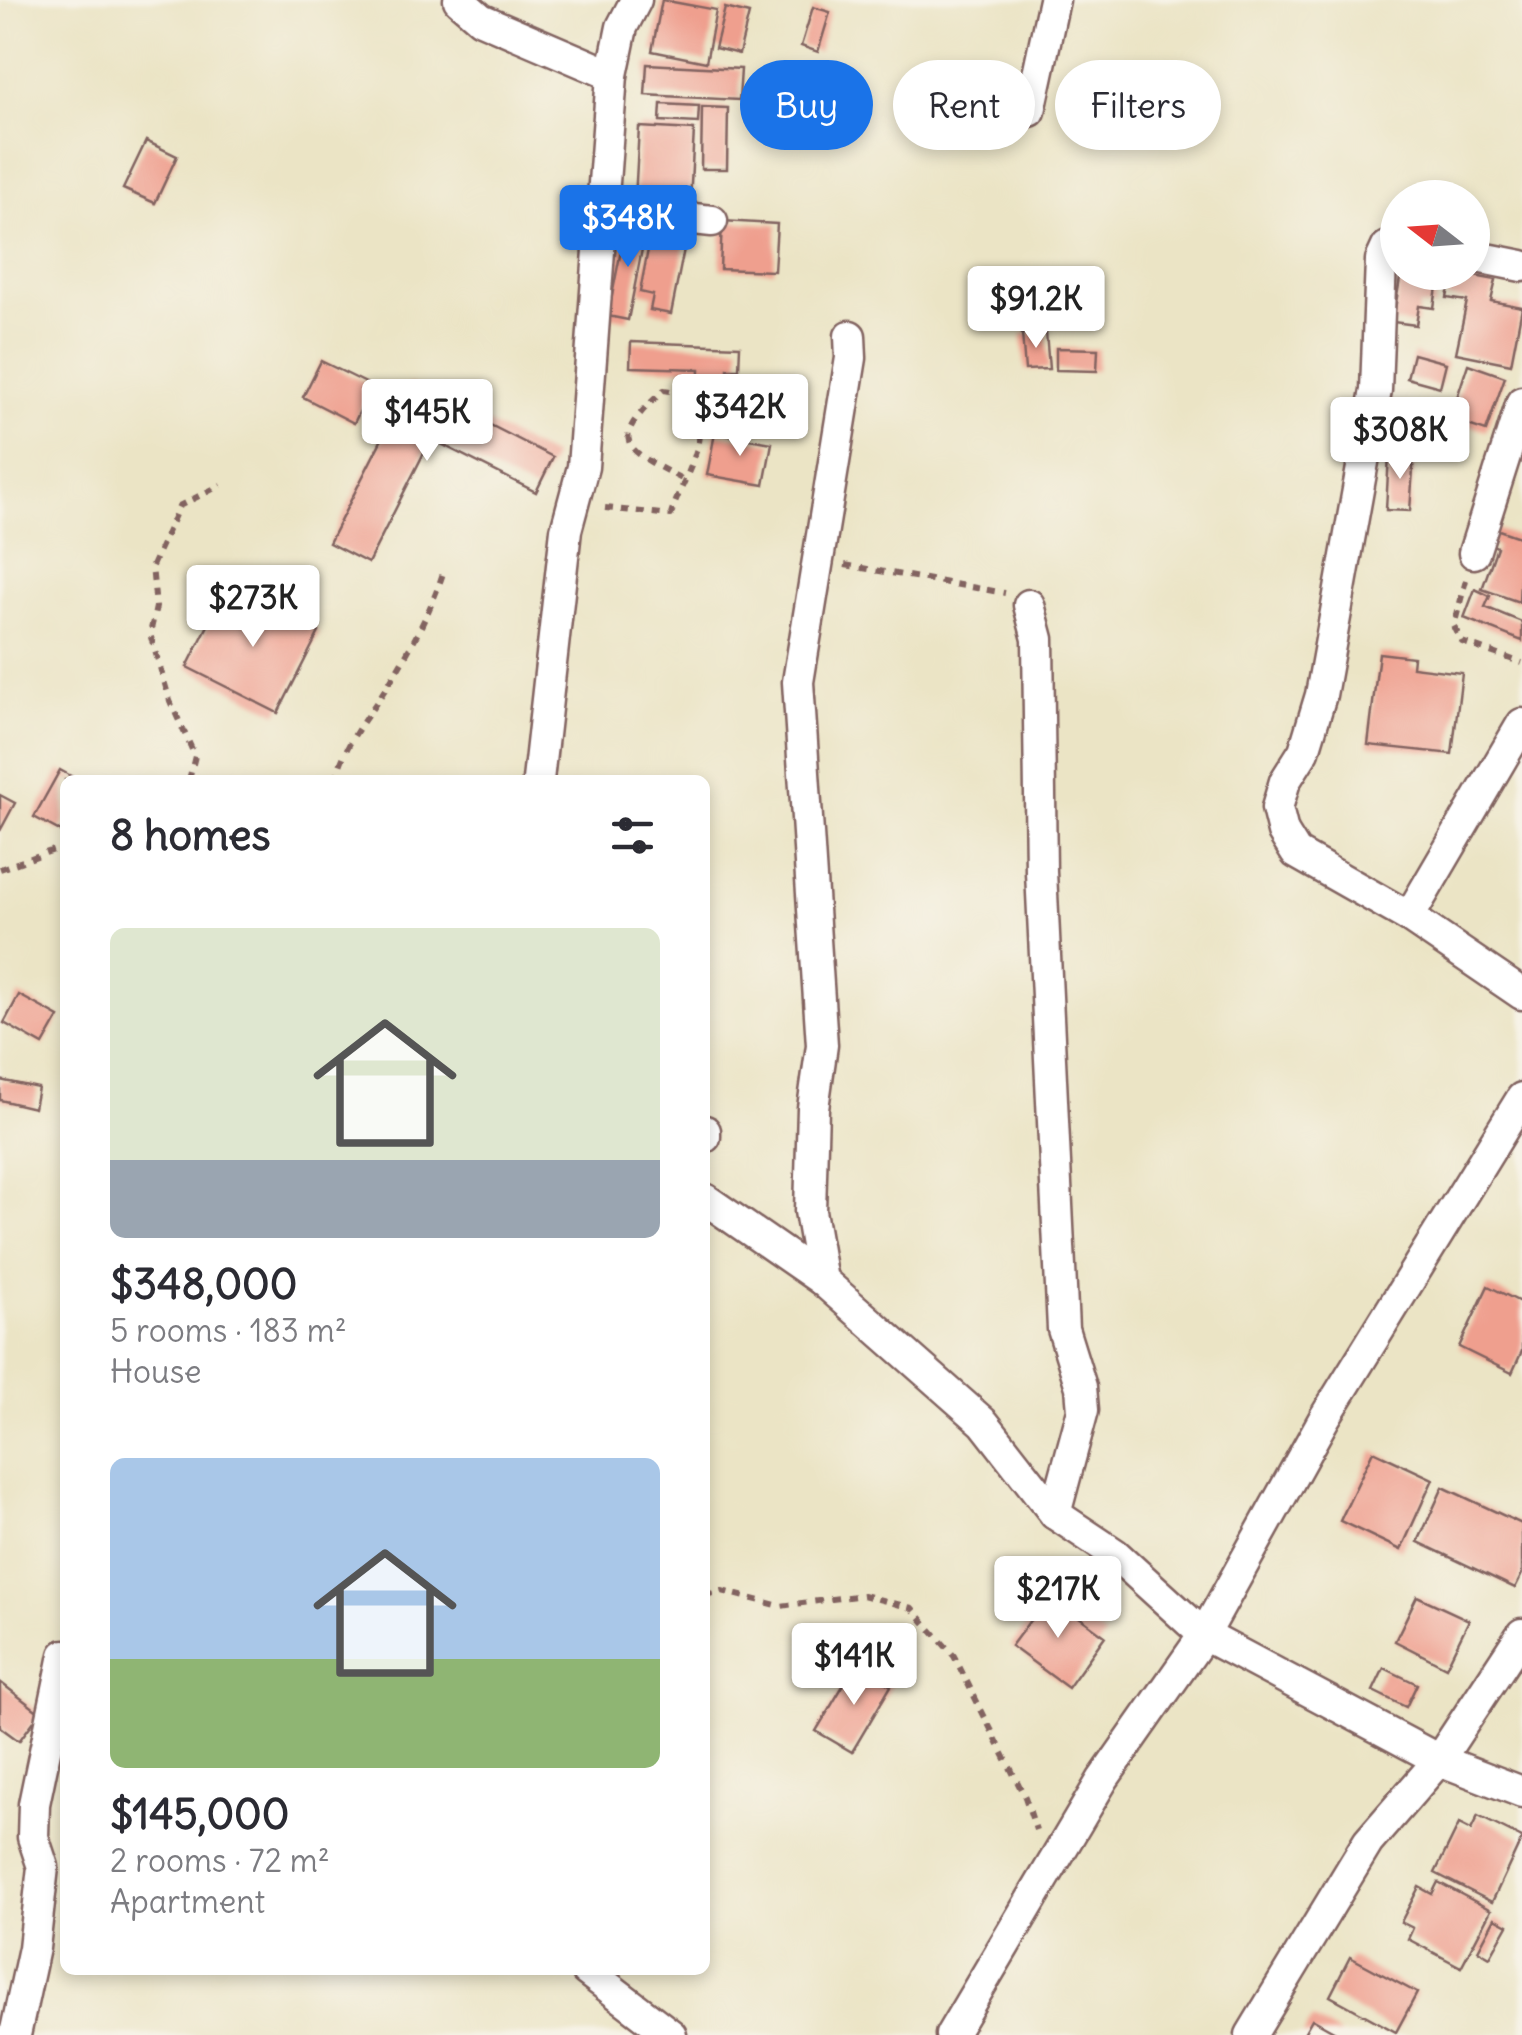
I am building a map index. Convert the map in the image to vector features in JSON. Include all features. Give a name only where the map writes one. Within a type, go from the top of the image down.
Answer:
[{"type":"street","points":[[460,0],[481,19],[612,75]]},
{"type":"street","points":[[539,775],[566,530],[575,500],[589,400],[592,290],[612,75],[622,26],[636,0]]},
{"type":"street","points":[[1035,88],[1054,0]]},
{"type":"street","points":[[602,208],[712,221]]},
{"type":"street","points":[[1380,260],[1376,390],[1321,695],[1304,751],[1285,781],[1277,808],[1283,832],[1296,853],[1409,917],[1522,994]]},
{"type":"street","points":[[1490,260],[1522,266]]},
{"type":"street","points":[[822,1280],[810,1211],[813,1108],[822,1045],[798,682],[850,336]]},
{"type":"street","points":[[1474,553],[1522,402]]},
{"type":"street","points":[[1028,605],[1038,639],[1041,872],[1062,1329],[1084,1410],[1054,1514]]},
{"type":"street","points":[[1409,917],[1522,724]]},
{"type":"street","points":[[950,2035],[1103,1779],[1204,1635],[1325,1418],[1522,1098]]},
{"type":"street","points":[[710,1202],[822,1280],[984,1423],[1054,1514],[1115,1554],[1204,1635],[1439,1760],[1522,1792]]},
{"type":"street","points":[[1251,2035],[1368,1842],[1439,1760],[1522,1634]]},
{"type":"street","points":[[16,2035],[34,1948],[42,1866],[34,1837],[34,1804],[60,1679]]},
{"type":"street","points":[[592,1975],[656,2031]]},
{"type":"path","points":[[575,500],[627,512],[670,514],[682,479],[697,457],[697,417],[676,392],[664,390],[632,418],[627,438],[634,454],[682,479]]},
{"type":"path","points":[[190,775],[196,756],[170,701],[150,634],[156,607],[152,566],[179,506],[221,485]]},
{"type":"path","points":[[1474,553],[1454,626],[1462,642],[1522,663]]},
{"type":"path","points":[[819,560],[997,590],[1028,605]]},
{"type":"path","points":[[338,775],[349,739],[398,668],[432,607],[444,573]]},
{"type":"path","points":[[0,869],[60,848]]},
{"type":"path","points":[[710,1594],[722,1590],[780,1606],[863,1595],[912,1608],[954,1656],[1024,1797],[1050,1870]]},
{"type":"building","points":[[662,0],[716,10],[706,62],[652,51]]},
{"type":"building","points":[[813,7],[830,12],[818,52],[801,46]]},
{"type":"building","points":[[725,8],[749,14],[739,54],[715,48]]},
{"type":"building","points":[[647,64],[740,69],[739,100],[645,95]]},
{"type":"building","points":[[661,104],[699,106],[698,123],[660,121]]},
{"type":"building","points":[[702,107],[728,108],[727,169],[701,169]]},
{"type":"building","points":[[639,127],[694,130],[690,202],[635,199]]},
{"type":"building","points":[[146,141],[177,156],[155,203],[123,189]]},
{"type":"building","points":[[627,220],[647,224],[628,320],[608,316]]},
{"type":"building","points":[[722,221],[777,224],[774,271],[720,269]]},
{"type":"building","points":[[653,223],[688,229],[671,314],[650,310],[653,295],[640,292]]},
{"type":"building","points":[[1490,279],[1496,280],[1491,301],[1522,307],[1511,364],[1456,353],[1467,301],[1447,298],[1449,290],[1490,290]]},
{"type":"building","points":[[1398,290],[1436,290],[1434,308],[1419,306],[1416,325],[1393,322]]},
{"type":"building","points":[[1046,332],[1049,369],[1025,370],[1022,334]]},
{"type":"building","points":[[631,342],[740,346],[739,369],[728,369],[727,394],[699,393],[700,369],[630,367]]},
{"type":"building","points":[[1056,348],[1098,349],[1097,371],[1056,370]]},
{"type":"building","points":[[1413,354],[1446,363],[1440,387],[1407,378]]},
{"type":"building","points":[[321,361],[372,386],[354,423],[303,397]]},
{"type":"building","points":[[1468,364],[1505,377],[1486,431],[1450,419]]},
{"type":"building","points":[[410,384],[553,457],[536,492],[431,439],[368,563],[329,543]]},
{"type":"building","points":[[715,433],[772,443],[764,485],[707,475]]},
{"type":"building","points":[[1389,454],[1414,455],[1410,511],[1386,510]]},
{"type":"building","points":[[1496,529],[1522,538],[1519,602],[1482,589],[1497,547],[1491,544]]},
{"type":"building","points":[[228,586],[319,632],[278,713],[187,667]]},
{"type":"building","points":[[1475,589],[1490,596],[1485,607],[1522,622],[1522,641],[1464,618]]},
{"type":"building","points":[[1379,653],[1413,657],[1412,667],[1462,673],[1452,754],[1368,745]]},
{"type":"building","points":[[60,770],[69,775],[60,775],[60,831],[34,817]]},
{"type":"building","points":[[0,795],[15,803],[0,831]]},
{"type":"building","points":[[19,995],[59,1017],[43,1045],[4,1023]]},
{"type":"building","points":[[0,1080],[38,1088],[34,1108],[0,1100]]},
{"type":"building","points":[[1488,1286],[1522,1303],[1522,1351],[1512,1373],[1459,1347]]},
{"type":"building","points":[[1373,1451],[1433,1479],[1401,1550],[1340,1521]]},
{"type":"building","points":[[1443,1487],[1522,1524],[1522,1574],[1515,1588],[1418,1542]]},
{"type":"building","points":[[1049,1595],[1105,1636],[1068,1688],[1011,1646]]},
{"type":"building","points":[[1417,1596],[1469,1620],[1446,1667],[1395,1641]]},
{"type":"building","points":[[856,1664],[891,1686],[852,1752],[816,1731]]},
{"type":"building","points":[[1384,1668],[1417,1684],[1406,1707],[1373,1691]]},
{"type":"building","points":[[0,1682],[40,1713],[19,1741],[0,1727]]},
{"type":"building","points":[[1478,1816],[1522,1838],[1492,1902],[1435,1873],[1459,1824],[1471,1830]]},
{"type":"building","points":[[1438,1882],[1491,1910],[1461,1967],[1408,1939],[1413,1928],[1401,1922],[1419,1887],[1432,1894]]},
{"type":"building","points":[[1495,1918],[1508,1925],[1490,1957],[1478,1950]]},
{"type":"building","points":[[1350,1957],[1417,1993],[1396,2032],[1330,1996]]},
{"type":"building","points":[[1312,2019],[1341,2035],[1303,2035]]}]
